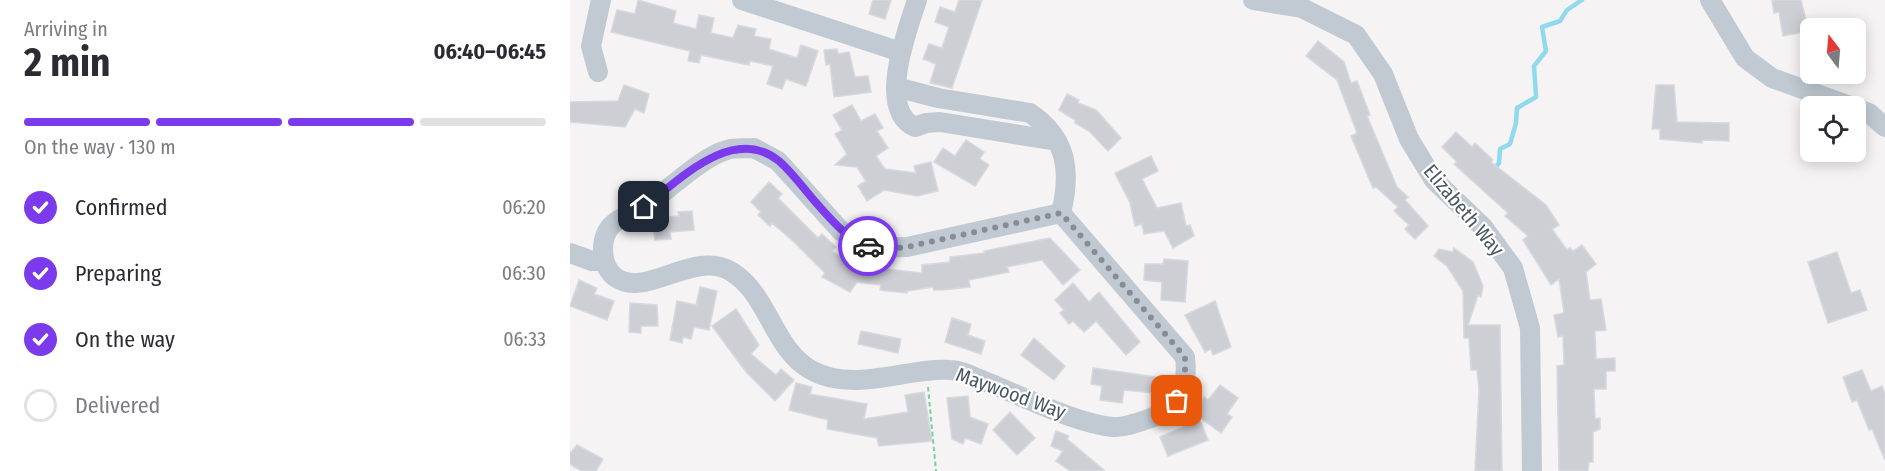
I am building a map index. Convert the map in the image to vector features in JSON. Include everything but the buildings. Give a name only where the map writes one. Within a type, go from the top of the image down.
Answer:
[{"type":"street","points":[[598,72],[591,46],[601,0]]},
{"type":"street","points":[[742,0],[901,52]]},
{"type":"street","points":[[917,0],[896,74],[896,87],[904,117],[915,128],[926,123],[940,122],[1057,141]]},
{"type":"street","name":"Elizabeth Way","points":[[1253,0],[1302,8],[1356,35],[1383,74],[1408,139],[1434,180],[1483,227],[1513,268],[1530,328],[1532,471]]},
{"type":"street","points":[[1710,0],[1745,58],[1772,78],[1822,96]]},
{"type":"street","points":[[570,253],[592,261],[603,261],[603,243],[612,225],[644,207],[691,171],[727,150],[754,148],[778,161],[841,231],[874,248],[907,247],[1061,213],[1068,181],[1067,166],[1057,141],[1042,121],[1030,113],[938,98],[896,87]]},
{"type":"street","points":[[1866,112],[1885,127]]},
{"type":"street","name":"Maywood Way","points":[[603,261],[613,276],[628,283],[651,280],[697,266],[716,267],[733,272],[762,306],[779,337],[811,370],[863,380],[952,370],[1082,420],[1114,427],[1165,414],[1177,401],[1185,387],[1185,357],[1061,213]]},
{"type":"path","points":[[926,372],[936,471]]},
{"type":"waterway","points":[[1493,170],[1499,163],[1500,149],[1510,144],[1516,123],[1517,108],[1536,97],[1534,66],[1546,51],[1542,27],[1560,21],[1567,10],[1582,0]]},
{"type":"way so far","points":[[868,246],[891,249],[907,247],[1061,213],[1178,345],[1185,357],[1187,369],[1185,387],[1177,401]]},
{"type":"route","points":[[644,207],[691,171],[727,150],[754,148],[778,161],[841,231],[868,246]]}]
